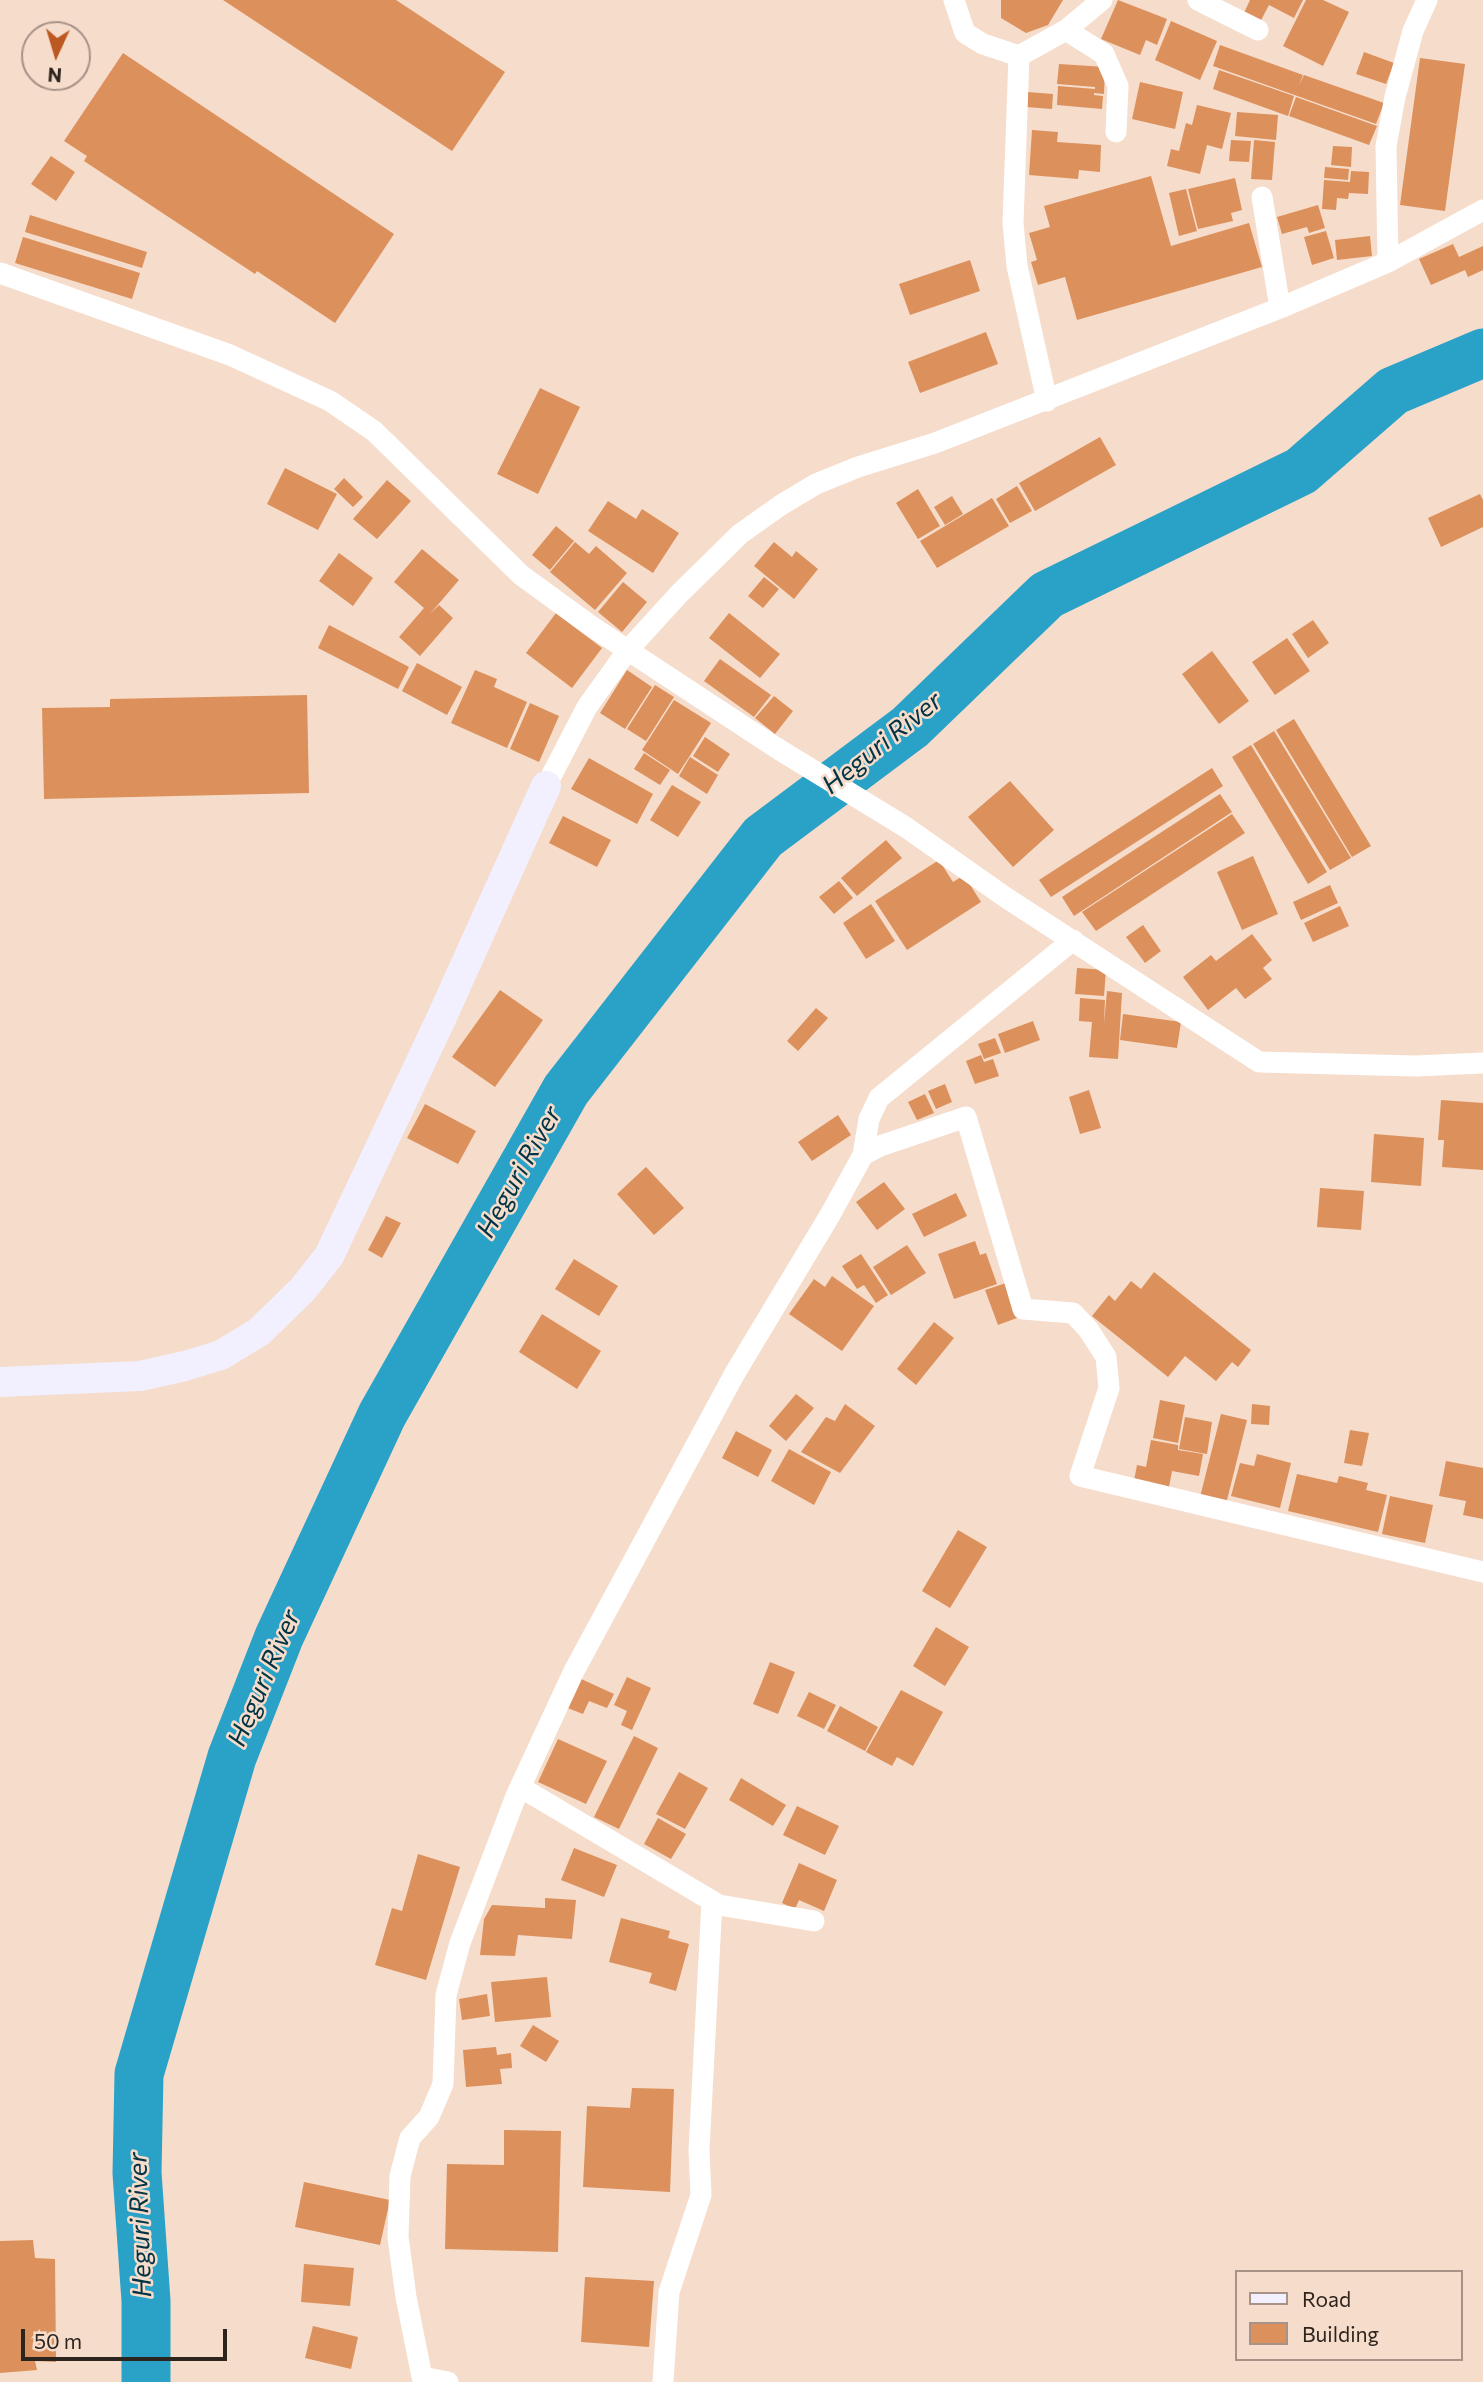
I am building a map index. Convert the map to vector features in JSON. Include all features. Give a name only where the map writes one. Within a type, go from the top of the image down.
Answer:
[{"type":"street","points":[[954,0],[965,33],[983,44],[1019,56],[1066,30],[1102,0]]},
{"type":"street","points":[[1198,0],[1258,30]]},
{"type":"street","points":[[1388,262],[1386,146],[1395,97],[1413,31],[1427,0]]},
{"type":"street","points":[[1066,30],[1104,54],[1118,86],[1116,132]]},
{"type":"street","points":[[1019,56],[1013,223],[1017,266],[1047,401]]},
{"type":"street","points":[[1262,197],[1280,308]]},
{"type":"street","points":[[0,1381],[140,1376],[197,1363],[221,1355],[259,1332],[303,1289],[329,1256],[546,786],[587,707],[627,651],[679,594],[740,534],[816,484],[1047,401],[1280,308],[1388,262],[1483,210]]},
{"type":"street","points":[[0,273],[230,355],[330,401],[374,431],[521,575],[627,651],[907,828],[1005,897],[1259,1062],[1415,1066],[1483,1063]]},
{"type":"street","points":[[448,2382],[422,2377],[405,2297],[398,2237],[400,2176],[410,2138],[429,2117],[443,2084],[446,1995],[460,1943],[520,1787],[574,1671],[734,1373],[830,1215],[863,1155],[869,1119],[879,1098],[1073,940]]},
{"type":"street","points":[[863,1155],[880,1146],[966,1117],[1023,1309],[1073,1313],[1107,1357],[1109,1388],[1080,1476],[1483,1572]]},
{"type":"street","points":[[520,1787],[719,1905],[814,1921]]},
{"type":"street","points":[[663,2382],[669,2292],[701,2196],[699,2150],[712,1901]]},
{"type":"building","points":[[223,0],[396,0],[505,72],[452,151]]},
{"type":"building","points":[[1001,0],[1063,0],[1048,25],[1026,33],[1001,18]]},
{"type":"building","points":[[1118,0],[1167,19],[1157,45],[1146,40],[1140,55],[1101,39]]},
{"type":"building","points":[[1250,0],[1303,0],[1294,18],[1269,5],[1259,24],[1243,15]]},
{"type":"building","points":[[1306,0],[1323,0],[1349,12],[1323,66],[1283,46]]},
{"type":"building","points":[[1171,21],[1217,41],[1200,80],[1155,60]]},
{"type":"building","points":[[1220,45],[1303,75],[1299,85],[1304,75],[1384,103],[1376,124],[1213,66]]},
{"type":"building","points":[[1364,52],[1394,63],[1386,84],[1356,74]]},
{"type":"building","points":[[123,53],[394,234],[335,323],[257,271],[255,274],[84,161],[87,156],[64,141]]},
{"type":"building","points":[[1420,58],[1465,64],[1445,211],[1400,205]]},
{"type":"building","points":[[1059,64],[1105,67],[1104,94],[1094,93],[1103,96],[1102,109],[1057,105],[1058,86],[1095,89],[1057,84]]},
{"type":"building","points":[[1219,70],[1294,96],[1288,116],[1213,89]]},
{"type":"building","points":[[1140,82],[1183,92],[1175,129],[1132,119]]},
{"type":"building","points":[[1027,92],[1053,94],[1052,109],[1026,107]]},
{"type":"building","points":[[1296,97],[1377,126],[1369,145],[1289,116]]},
{"type":"building","points":[[1197,105],[1231,113],[1222,149],[1207,145],[1200,174],[1167,166],[1171,149],[1179,151],[1186,123],[1192,125]]},
{"type":"building","points":[[1237,112],[1278,115],[1276,140],[1235,136]]},
{"type":"building","points":[[1032,130],[1058,132],[1057,142],[1101,145],[1100,172],[1079,170],[1078,179],[1029,175]]},
{"type":"building","points":[[1231,140],[1251,141],[1249,162],[1229,161]]},
{"type":"building","points":[[1254,140],[1275,142],[1272,180],[1251,179]]},
{"type":"building","points":[[1333,146],[1352,147],[1351,167],[1331,165]]},
{"type":"building","points":[[51,156],[75,172],[56,201],[31,184]]},
{"type":"building","points":[[1325,167],[1349,169],[1348,180],[1324,178]]},
{"type":"building","points":[[1351,171],[1369,172],[1368,194],[1349,193],[1348,199],[1337,198],[1336,210],[1322,209],[1324,180],[1350,182]]},
{"type":"building","points":[[1151,176],[1171,246],[1249,223],[1262,267],[1077,320],[1065,277],[1038,285],[1031,262],[1037,260],[1029,233],[1050,227],[1044,206]]},
{"type":"building","points":[[1235,178],[1242,210],[1231,213],[1233,221],[1198,229],[1188,189]]},
{"type":"building","points":[[1186,189],[1197,231],[1179,236],[1169,193]]},
{"type":"building","points":[[1318,205],[1325,228],[1309,233],[1307,227],[1282,234],[1277,217]]},
{"type":"building","points":[[30,215],[147,252],[142,268],[25,232]]},
{"type":"building","points":[[1326,231],[1334,258],[1312,265],[1304,237]]},
{"type":"building","points":[[1370,236],[1372,256],[1337,260],[1335,240]]},
{"type":"building","points":[[23,237],[140,273],[132,299],[15,263]]},
{"type":"building","points":[[1453,244],[1459,257],[1483,246],[1483,270],[1468,277],[1465,270],[1431,285],[1419,259]]},
{"type":"building","points":[[970,260],[980,291],[910,315],[899,284]]},
{"type":"building","points":[[986,332],[998,364],[920,393],[908,362]]},
{"type":"building","points":[[540,388],[580,407],[538,494],[497,474]]},
{"type":"building","points":[[1100,437],[1116,465],[1035,511],[1019,483]]},
{"type":"building","points":[[285,468],[337,494],[318,530],[267,504]]},
{"type":"building","points":[[344,478],[363,497],[353,507],[334,489]]},
{"type":"building","points":[[387,480],[411,501],[377,539],[353,519]]},
{"type":"building","points":[[1017,486],[1032,511],[1010,523],[996,499]]},
{"type":"building","points":[[918,489],[940,526],[918,539],[896,503]]},
{"type":"building","points":[[1480,494],[1483,500],[1483,527],[1441,547],[1428,518]]},
{"type":"building","points":[[952,496],[963,514],[945,525],[934,507]]},
{"type":"building","points":[[992,498],[1009,526],[937,568],[920,541]]},
{"type":"building","points":[[608,501],[636,519],[642,509],[679,533],[653,573],[588,531]]},
{"type":"building","points":[[556,526],[574,541],[550,570],[532,555]]},
{"type":"building","points":[[575,542],[589,554],[596,546],[627,573],[595,610],[550,572]]},
{"type":"building","points":[[774,542],[792,557],[796,551],[818,569],[794,599],[754,566]]},
{"type":"building","points":[[422,549],[459,580],[430,614],[439,605],[453,618],[420,656],[399,637],[424,608],[394,582]]},
{"type":"building","points":[[339,553],[373,578],[353,606],[319,581]]},
{"type":"building","points":[[764,577],[779,589],[763,608],[748,596]]},
{"type":"building","points":[[623,582],[647,602],[622,632],[598,612]]},
{"type":"building","points":[[556,613],[602,648],[572,688],[526,653]]},
{"type":"building","points":[[729,613],[780,654],[760,678],[709,638]]},
{"type":"building","points":[[1313,620],[1329,643],[1308,658],[1292,634]]},
{"type":"building","points":[[329,625],[409,667],[398,689],[318,648]]},
{"type":"building","points":[[1287,638],[1310,671],[1275,695],[1252,662]]},
{"type":"building","points":[[1212,651],[1249,701],[1219,724],[1182,674]]},
{"type":"building","points":[[720,659],[771,695],[754,717],[704,681]]},
{"type":"building","points":[[417,663],[462,687],[447,715],[402,691]]},
{"type":"building","points":[[475,670],[497,679],[494,687],[527,702],[507,748],[451,723]]},
{"type":"building","points":[[627,670],[652,687],[625,729],[600,713]]},
{"type":"building","points":[[655,685],[674,697],[646,741],[627,729]]},
{"type":"building","points":[[307,695],[309,793],[44,799],[42,708],[110,707],[110,699]]},
{"type":"building","points":[[774,696],[793,711],[775,734],[755,718]]},
{"type":"building","points":[[674,700],[711,723],[678,774],[642,750]]},
{"type":"building","points":[[530,703],[559,716],[539,762],[510,749]]},
{"type":"building","points":[[1294,719],[1371,846],[1352,857],[1276,730]]},
{"type":"building","points":[[1274,731],[1351,858],[1330,870],[1253,744]]},
{"type":"building","points":[[705,737],[730,754],[718,772],[693,756]]},
{"type":"building","points":[[1251,745],[1327,872],[1308,884],[1232,757]]},
{"type":"building","points":[[644,753],[670,770],[660,785],[634,769]]},
{"type":"building","points":[[690,757],[718,775],[707,794],[679,776]]},
{"type":"building","points":[[589,758],[653,794],[637,824],[571,789]]},
{"type":"building","points":[[1212,768],[1223,786],[1051,897],[1039,880]]},
{"type":"building","points":[[1010,781],[1054,830],[1013,867],[968,817]]},
{"type":"building","points":[[672,785],[701,802],[678,837],[650,820]]},
{"type":"building","points":[[1220,794],[1232,812],[1074,916],[1062,897]]},
{"type":"building","points":[[1232,814],[1245,833],[1096,931],[1082,912]]},
{"type":"building","points":[[563,816],[611,840],[597,867],[549,843]]},
{"type":"building","points":[[886,840],[902,858],[857,896],[841,878]]},
{"type":"building","points":[[1253,856],[1278,914],[1242,930],[1217,872]]},
{"type":"building","points":[[939,860],[953,882],[964,875],[981,902],[907,950],[875,901]]},
{"type":"building","points":[[839,881],[853,898],[834,914],[819,897]]},
{"type":"building","points":[[1330,885],[1338,903],[1301,920],[1293,902]]},
{"type":"building","points":[[871,904],[895,941],[866,959],[843,923]]},
{"type":"building","points":[[1340,906],[1349,926],[1313,942],[1304,923]]},
{"type":"building","points":[[1143,925],[1161,951],[1145,963],[1126,937]]},
{"type":"building","points":[[1252,934],[1272,960],[1263,968],[1272,979],[1245,999],[1236,988],[1208,1010],[1183,977],[1211,955],[1216,961]]},
{"type":"building","points":[[1077,968],[1106,970],[1104,996],[1075,994]]},
{"type":"building","points":[[500,990],[543,1020],[495,1087],[452,1057]]},
{"type":"building","points":[[1107,991],[1122,993],[1118,1059],[1089,1057],[1092,1022],[1079,1021],[1080,998],[1105,1000],[1104,1024]]},
{"type":"building","points":[[816,1008],[828,1018],[798,1051],[787,1041]]},
{"type":"building","points":[[1123,1014],[1181,1022],[1177,1048],[1120,1040]]},
{"type":"building","points":[[1033,1021],[1040,1040],[1005,1053],[998,1034]]},
{"type":"building","points":[[995,1038],[1001,1053],[984,1059],[978,1044]]},
{"type":"building","points":[[981,1055],[984,1062],[993,1059],[999,1076],[975,1084],[966,1061]]},
{"type":"building","points":[[945,1084],[952,1102],[936,1109],[928,1091]]},
{"type":"building","points":[[1089,1090],[1101,1128],[1080,1134],[1069,1097]]},
{"type":"building","points":[[925,1094],[934,1113],[917,1120],[908,1102]]},
{"type":"building","points":[[1441,1100],[1483,1103],[1483,1170],[1442,1167],[1444,1140],[1438,1140]]},
{"type":"building","points":[[425,1104],[476,1131],[458,1164],[407,1138]]},
{"type":"building","points":[[838,1115],[851,1135],[812,1161],[798,1142]]},
{"type":"building","points":[[1374,1134],[1424,1138],[1421,1186],[1371,1182]]},
{"type":"building","points":[[646,1167],[684,1208],[654,1235],[617,1194]]},
{"type":"building","points":[[884,1182],[905,1209],[877,1230],[856,1202]]},
{"type":"building","points":[[1320,1188],[1364,1191],[1361,1230],[1317,1227]]},
{"type":"building","points":[[956,1193],[967,1216],[924,1237],[912,1214]]},
{"type":"building","points":[[386,1216],[401,1223],[382,1258],[368,1250]]},
{"type":"building","points":[[975,1241],[980,1255],[986,1253],[997,1284],[954,1299],[938,1254]]},
{"type":"building","points":[[907,1245],[926,1273],[891,1295],[873,1267]]},
{"type":"building","points":[[861,1254],[888,1295],[876,1303],[864,1285],[857,1289],[842,1266]]},
{"type":"building","points":[[574,1259],[618,1286],[599,1316],[555,1289]]},
{"type":"building","points":[[1154,1272],[1251,1350],[1238,1367],[1232,1362],[1216,1381],[1185,1356],[1168,1377],[1092,1316],[1109,1295],[1115,1301],[1131,1281],[1141,1289]]},
{"type":"building","points":[[832,1276],[874,1306],[842,1351],[789,1314],[814,1279],[825,1287]]},
{"type":"building","points":[[1009,1282],[1022,1316],[998,1325],[985,1290]]},
{"type":"building","points":[[542,1314],[601,1351],[577,1389],[519,1352]]},
{"type":"building","points":[[934,1322],[954,1338],[916,1385],[897,1369]]},
{"type":"building","points":[[796,1394],[814,1408],[786,1441],[769,1426]]},
{"type":"building","points":[[1160,1400],[1185,1405],[1178,1443],[1153,1438]]},
{"type":"building","points":[[845,1404],[875,1426],[840,1473],[801,1452],[826,1417],[835,1421]]},
{"type":"building","points":[[1252,1404],[1270,1406],[1269,1425],[1251,1424]]},
{"type":"building","points":[[1221,1414],[1247,1420],[1225,1508],[1199,1501]]},
{"type":"building","points":[[1185,1417],[1212,1422],[1207,1454],[1179,1449]]},
{"type":"building","points":[[1350,1430],[1369,1433],[1362,1466],[1344,1463]]},
{"type":"building","points":[[736,1431],[772,1450],[758,1477],[722,1458]]},
{"type":"building","points":[[1151,1440],[1178,1445],[1178,1450],[1203,1454],[1199,1476],[1172,1471],[1168,1492],[1133,1486],[1137,1465],[1146,1467]]},
{"type":"building","points":[[789,1449],[831,1472],[814,1505],[771,1481]]},
{"type":"building","points":[[1257,1454],[1291,1463],[1280,1508],[1231,1496],[1240,1463],[1254,1466]]},
{"type":"building","points":[[1446,1461],[1483,1468],[1483,1519],[1463,1515],[1466,1501],[1439,1496]]},
{"type":"building","points":[[1297,1474],[1337,1483],[1339,1476],[1368,1483],[1366,1490],[1387,1495],[1378,1532],[1288,1511]]},
{"type":"building","points":[[1390,1496],[1433,1505],[1425,1543],[1382,1534]]},
{"type":"building","points":[[958,1530],[987,1547],[950,1608],[922,1591]]},
{"type":"building","points":[[936,1627],[969,1647],[945,1686],[913,1666]]},
{"type":"building","points":[[770,1662],[795,1672],[778,1714],[753,1704]]},
{"type":"building","points":[[627,1677],[651,1688],[632,1730],[621,1725],[627,1711],[614,1705]]},
{"type":"building","points":[[579,1678],[614,1694],[607,1708],[589,1701],[583,1714],[565,1707]]},
{"type":"building","points":[[901,1690],[943,1712],[913,1766],[897,1757],[892,1766],[866,1752]]},
{"type":"building","points":[[809,1692],[836,1705],[824,1729],[797,1716]]},
{"type":"building","points":[[840,1706],[878,1727],[865,1751],[827,1731]]},
{"type":"building","points":[[634,1736],[658,1748],[619,1829],[594,1817]]},
{"type":"building","points":[[558,1739],[607,1761],[586,1804],[538,1782]]},
{"type":"building","points":[[679,1772],[708,1788],[685,1829],[656,1814]]},
{"type":"building","points":[[741,1778],[786,1805],[773,1826],[729,1800]]},
{"type":"building","points":[[797,1806],[839,1826],[825,1855],[783,1835]]},
{"type":"building","points":[[658,1818],[686,1834],[671,1859],[644,1844]]},
{"type":"building","points":[[574,1848],[617,1865],[604,1897],[561,1880]]},
{"type":"building","points":[[418,1854],[460,1867],[426,1980],[375,1965],[392,1908],[402,1911]]},
{"type":"building","points":[[799,1863],[837,1880],[824,1911],[799,1900],[795,1909],[782,1903]]},
{"type":"building","points":[[545,1898],[576,1900],[572,1939],[518,1935],[515,1956],[480,1955],[484,1919],[492,1905],[545,1908]]},
{"type":"building","points":[[621,1918],[670,1931],[668,1938],[689,1944],[676,1991],[649,1983],[652,1973],[609,1962]]},
{"type":"building","points":[[547,1977],[551,2017],[495,2022],[491,1982]]},
{"type":"building","points":[[487,1994],[490,2016],[462,2020],[459,1999]]},
{"type":"building","points":[[533,2025],[559,2041],[546,2062],[520,2046]]},
{"type":"building","points":[[496,2047],[497,2055],[511,2053],[512,2068],[500,2069],[502,2084],[466,2087],[463,2050]]},
{"type":"building","points":[[632,2088],[674,2089],[670,2192],[583,2187],[587,2106],[630,2108]]},
{"type":"building","points":[[504,2130],[561,2131],[558,2252],[445,2249],[447,2164],[504,2165]]},
{"type":"building","points":[[304,2182],[390,2200],[380,2245],[295,2227]]},
{"type":"building","points":[[33,2240],[35,2258],[55,2259],[56,2362],[35,2361],[37,2370],[0,2373],[0,2241]]},
{"type":"building","points":[[304,2264],[354,2268],[350,2306],[301,2302]]},
{"type":"building","points":[[585,2277],[654,2281],[649,2347],[581,2342]]},
{"type":"building","points":[[313,2326],[358,2337],[351,2369],[305,2358]]},
{"type":"waterway","name":"Heguri River","points":[[146,2382],[146,2301],[137,2173],[139,2074],[232,1757],[279,1637],[382,1415],[566,1090],[763,837],[910,727],[1047,595],[1301,471],[1393,391],[1483,353]]}]
